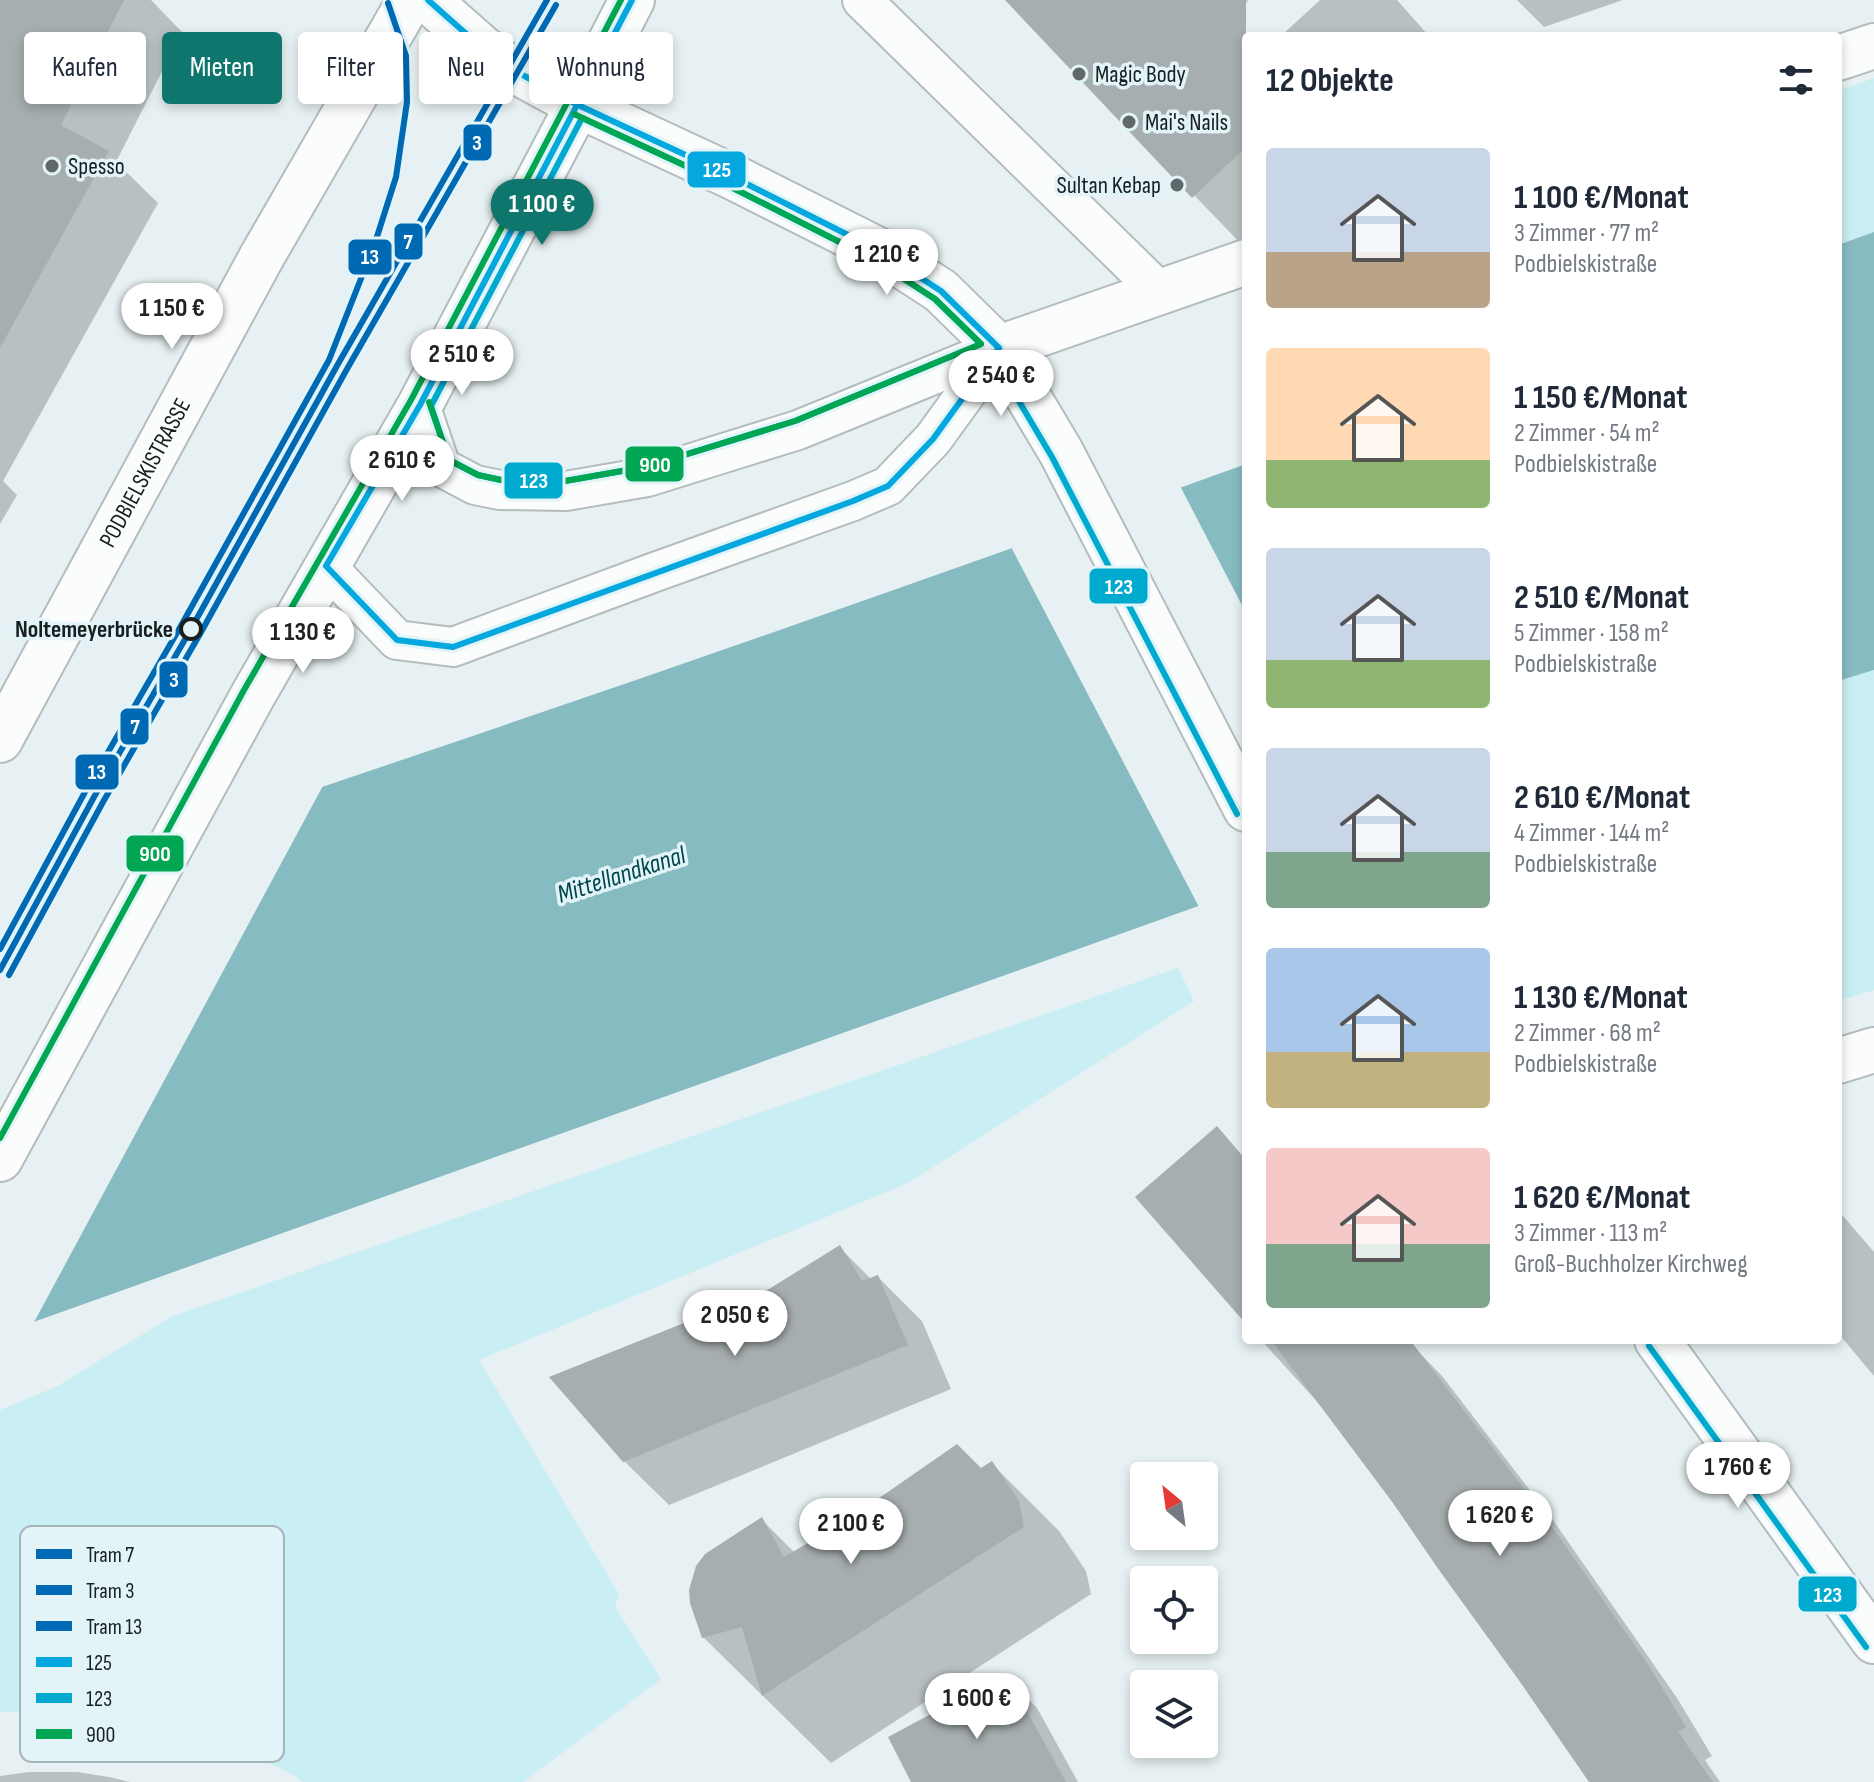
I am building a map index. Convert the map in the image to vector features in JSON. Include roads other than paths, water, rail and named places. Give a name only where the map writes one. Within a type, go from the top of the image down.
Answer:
[{"type":"main road","name":"PODBIELSKISTRASSE","points":[[0,740],[261,258],[410,0]]},
{"type":"main road","points":[[428,0],[499,60],[578,105],[733,177],[878,250],[941,291],[999,348],[1061,452],[1242,801]]},
{"type":"main road","points":[[0,1159],[222,752],[420,405],[632,0]]},
{"type":"main road","points":[[1842,57],[1874,46]]},
{"type":"main road","points":[[999,348],[1242,263]]},
{"type":"main road","points":[[1842,1060],[1874,1050]]},
{"type":"main road","points":[[1660,1344],[1874,1641]]},
{"type":"lane","points":[[862,0],[1160,292]]},
{"type":"lane","points":[[420,405],[441,467],[475,485],[500,490],[566,491],[647,477],[798,430],[999,348]]},
{"type":"lane","points":[[326,566],[397,640],[453,647],[888,486],[933,439],[999,348]]},
{"type":"water","points":[[1874,232],[1874,670],[1842,680],[1842,244]]},
{"type":"water","name":"Mittellandkanal","points":[[1242,465],[1242,890],[0,1334],[0,894],[313,790],[936,575]]},
{"type":"tram line","name":"7","points":[[0,970],[338,364],[547,0]]},
{"type":"tram line","name":"13","points":[[0,949],[329,360],[375,243],[396,177],[407,102],[406,56],[388,3]]},
{"type":"tram line","name":"3","points":[[9,975],[347,369],[556,5]]},
{"type":"place","name":"Magic Body","points":[[1079,74]]},
{"type":"place","name":"Mai's Nails","points":[[1129,122]]},
{"type":"place","name":"Spesso","points":[[52,166]]},
{"type":"place","name":"Sultan Kebap","points":[[1177,185]]},
{"type":"place","name":"Noltemeyerbrücke","points":[[191,629]]}]
